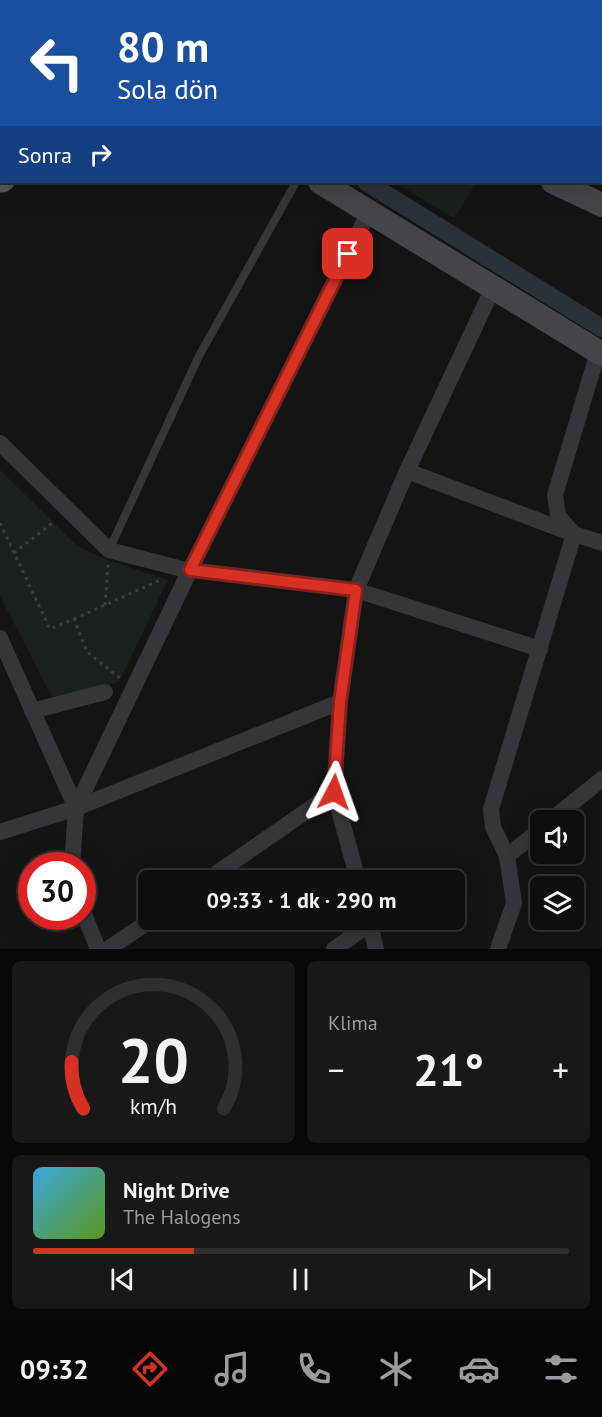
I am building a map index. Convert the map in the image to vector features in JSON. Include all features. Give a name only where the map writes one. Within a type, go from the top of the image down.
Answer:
[{"type":"street","points":[[322,183],[600,353],[555,495],[558,516],[574,534]]},
{"type":"street","points":[[555,183],[602,204]]},
{"type":"street","points":[[73,852],[76,808],[134,688],[186,570],[369,212]]},
{"type":"street","points":[[355,870],[334,792],[340,702],[356,590],[407,471],[492,288]]},
{"type":"street","points":[[0,443],[109,550],[186,570],[356,590],[540,649]]},
{"type":"street","points":[[407,471],[602,543]]},
{"type":"street","points":[[498,949],[514,903],[507,856],[493,828],[491,809],[574,534]]},
{"type":"street","points":[[0,638],[76,808]]},
{"type":"street","points":[[32,711],[105,692]]},
{"type":"street","points":[[0,832],[76,808],[340,702]]},
{"type":"street","points":[[563,810],[602,779]]},
{"type":"street","points":[[221,870],[334,792]]},
{"type":"street","points":[[507,856],[530,838]]},
{"type":"street","points":[[108,949],[138,929]]},
{"type":"street","points":[[90,930],[98,949]]},
{"type":"street","points":[[334,949],[359,930]]},
{"type":"street","points":[[372,930],[376,949]]},
{"type":"lane","points":[[109,550],[199,356],[295,183]]},
{"type":"path","points":[[14,553],[68,510]]},
{"type":"path","points":[[0,523],[50,629],[186,570]]},
{"type":"path","points":[[105,605],[109,550]]},
{"type":"path","points":[[74,620],[87,652],[134,688]]},
{"type":"shaded area","points":[[396,183],[476,183],[454,218]]},
{"type":"shaded area","points":[[0,470],[76,545],[105,559],[168,580],[119,682],[53,699],[0,596]]},
{"type":"waterway","points":[[368,183],[602,328]]},
{"type":"route","points":[[334,792],[340,702],[356,590],[190,570],[348,254]]}]
